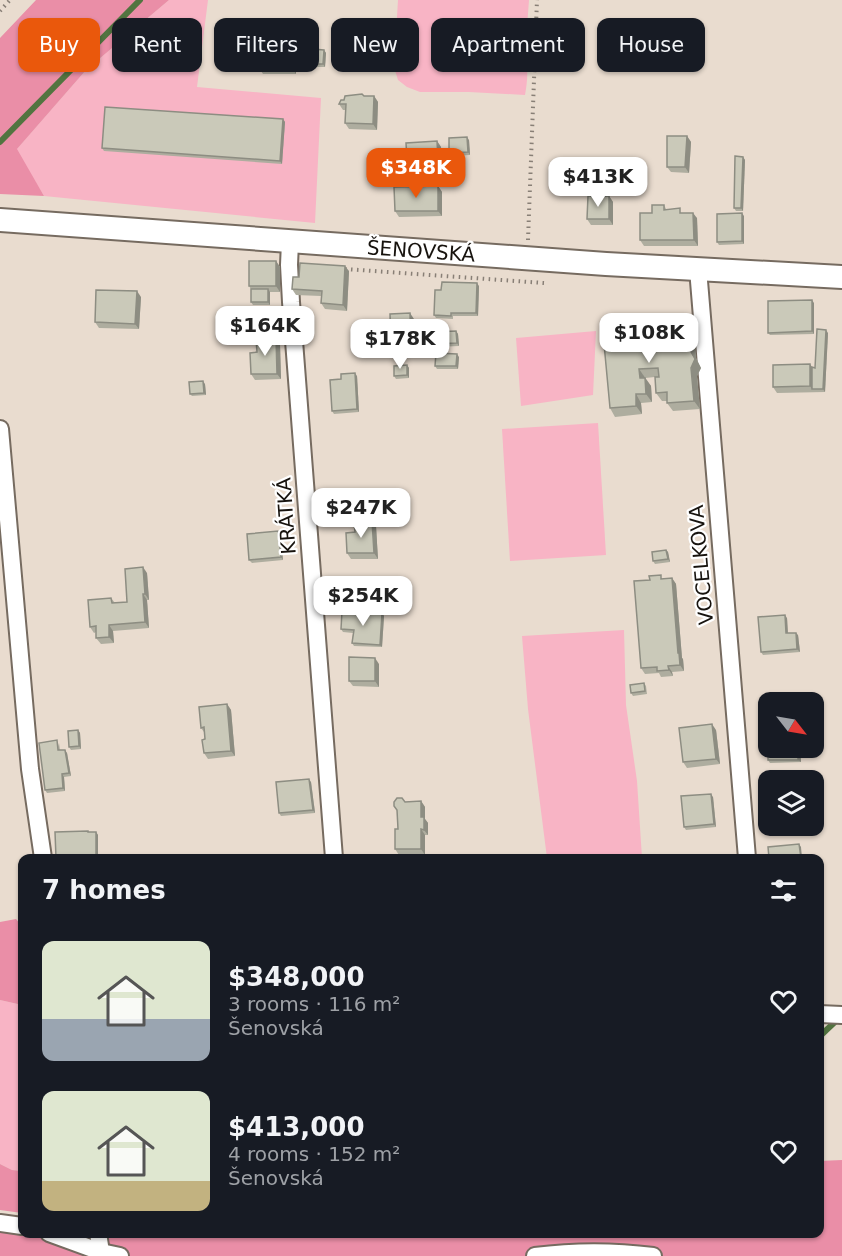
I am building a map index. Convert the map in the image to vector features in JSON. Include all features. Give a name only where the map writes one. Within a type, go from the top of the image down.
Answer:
[{"type":"main road","name":"ŠENOVSKÁ","points":[[0,220],[527,258],[842,276]]},
{"type":"street","name":"KRÁTKÁ","points":[[290,242],[291,302],[334,854]]},
{"type":"street","name":"VOCELKOVA","points":[[698,269],[747,854]]},
{"type":"street","points":[[0,429],[30,768],[42,854]]},
{"type":"street","points":[[824,1014],[840,1015]]},
{"type":"street","points":[[0,1223],[18,1225]]},
{"type":"street","points":[[63,1238],[101,1252],[120,1256]]},
{"type":"street","points":[[99,1238],[101,1252]]},
{"type":"street","points":[[535,1256],[561,1252],[653,1256]]},
{"type":"path","points":[[0,11],[10,0]]},
{"type":"path","points":[[527,258],[537,0]]},
{"type":"shaded area","points":[[36,0],[169,0],[148,18],[112,18],[112,48],[100,58],[100,18],[19,18]]},
{"type":"shaded area","points":[[169,0],[208,0],[202,47],[202,18],[148,18]]},
{"type":"shaded area","points":[[398,0],[529,0],[528,18],[431,18],[431,72],[527,72],[525,95],[420,92],[407,87],[398,80],[396,72],[419,72],[419,18],[397,18]]},
{"type":"shaded area","points":[[18,19],[18,72],[84,72],[17,149],[44,196],[0,194],[0,38]]},
{"type":"shaded area","points":[[112,48],[112,72],[199,72],[197,87],[321,98],[315,223],[44,196],[16,150],[84,72],[100,72],[100,58]]},
{"type":"shaded area","points":[[596,331],[593,395],[521,406],[516,338]]},
{"type":"shaded area","points":[[598,423],[606,555],[510,561],[502,429]]},
{"type":"shaded area","points":[[624,630],[626,705],[637,781],[642,854],[546,854],[528,709],[522,636]]},
{"type":"shaded area","points":[[16,919],[18,921],[18,1004],[0,1000],[0,922]]},
{"type":"shaded area","points":[[0,1000],[18,1004],[18,1171],[0,1164]]},
{"type":"shaded area","points":[[842,1160],[842,1256],[0,1256],[0,1223],[18,1231],[18,1238],[63,1238],[100,1251],[99,1238],[824,1238],[824,1161]]},
{"type":"shaded area","points":[[0,1164],[18,1171],[18,1212],[0,1210]]},
{"type":"building","points":[[319,50],[324,50],[323,64],[319,64]]},
{"type":"building","points":[[362,94],[374,96],[373,124],[345,123],[346,104],[339,104],[341,100],[344,100],[345,96]]},
{"type":"building","points":[[105,107],[283,119],[280,161],[102,148]]},
{"type":"building","points":[[667,136],[687,136],[685,167],[667,167]]},
{"type":"building","points":[[467,137],[468,152],[449,153],[449,138]]},
{"type":"building","points":[[437,141],[438,159],[407,160],[406,143]]},
{"type":"building","points":[[735,156],[743,157],[741,208],[734,208]]},
{"type":"building","points":[[408,181],[431,181],[431,187],[407,187]]},
{"type":"building","points":[[438,186],[438,211],[395,211],[394,187]]},
{"type":"building","points":[[588,196],[609,196],[609,219],[587,219]]},
{"type":"building","points":[[652,205],[664,205],[664,210],[680,208],[680,213],[693,213],[694,240],[640,240],[640,213],[652,213]]},
{"type":"building","points":[[742,213],[742,241],[717,242],[717,214]]},
{"type":"building","points":[[249,261],[276,261],[276,286],[249,286]]},
{"type":"building","points":[[300,263],[345,266],[343,305],[321,303],[322,291],[292,289],[293,277],[299,277]]},
{"type":"building","points":[[442,282],[477,283],[476,313],[451,313],[451,316],[434,315],[435,290],[441,290]]},
{"type":"building","points":[[251,289],[268,289],[268,302],[251,302]]},
{"type":"building","points":[[96,290],[137,291],[135,324],[95,322]]},
{"type":"building","points":[[812,300],[812,331],[768,333],[768,301]]},
{"type":"building","points":[[410,313],[411,347],[391,348],[390,314]]},
{"type":"building","points":[[688,326],[690,350],[695,359],[691,368],[694,401],[667,403],[667,392],[656,393],[655,377],[659,377],[658,368],[639,369],[640,378],[645,378],[646,394],[636,394],[636,406],[610,408],[603,333]]},
{"type":"building","points":[[817,329],[826,330],[823,389],[812,389],[812,367],[815,368]]},
{"type":"building","points":[[456,331],[457,343],[434,344],[433,332]]},
{"type":"building","points":[[276,338],[277,374],[251,374],[250,353],[257,352],[256,339]]},
{"type":"building","points":[[436,353],[457,354],[456,366],[435,366]]},
{"type":"building","points":[[810,364],[810,386],[773,387],[773,365]]},
{"type":"building","points":[[407,365],[407,375],[394,376],[394,366]]},
{"type":"building","points":[[355,373],[357,409],[332,411],[330,380],[341,379],[341,374]]},
{"type":"building","points":[[203,381],[204,393],[190,394],[189,382]]},
{"type":"building","points":[[372,521],[374,553],[347,553],[346,533],[355,532],[354,522]]},
{"type":"building","points":[[278,531],[281,557],[249,560],[247,534]]},
{"type":"building","points":[[666,550],[668,559],[653,561],[652,552]]},
{"type":"building","points":[[143,567],[145,622],[109,625],[109,637],[96,638],[96,626],[90,627],[88,600],[111,598],[112,603],[127,602],[125,569]]},
{"type":"building","points":[[661,575],[661,579],[672,578],[680,665],[668,666],[669,670],[657,671],[657,667],[641,668],[634,581],[650,580],[649,576]]},
{"type":"building","points":[[342,611],[382,613],[380,645],[352,643],[354,630],[341,629]]},
{"type":"building","points":[[785,615],[786,633],[796,633],[797,649],[761,652],[758,617]]},
{"type":"building","points":[[349,657],[375,658],[375,681],[349,681]]},
{"type":"building","points":[[644,683],[645,691],[631,693],[630,685]]},
{"type":"building","points":[[227,704],[231,751],[204,753],[202,740],[205,739],[204,727],[201,728],[199,707]]},
{"type":"building","points":[[712,724],[716,759],[683,762],[679,728]]},
{"type":"building","points":[[78,730],[79,746],[69,747],[68,731]]},
{"type":"building","points":[[57,740],[58,750],[65,750],[69,773],[62,774],[63,788],[45,790],[39,743]]},
{"type":"building","points":[[768,758],[798,758],[798,760],[768,760]]},
{"type":"building","points":[[309,779],[313,810],[279,813],[276,782]]},
{"type":"building","points":[[711,794],[714,824],[684,827],[681,796]]},
{"type":"building","points":[[397,798],[402,798],[405,802],[421,801],[424,830],[421,829],[421,849],[395,849],[395,829],[398,829],[394,802]]},
{"type":"building","points":[[55,832],[96,832],[96,854],[56,854]]},
{"type":"building","points":[[799,844],[800,854],[769,854],[768,847]]},
{"type":"waterway","points":[[0,142],[140,0]]},
{"type":"waterway","points":[[824,1032],[838,1019]]}]
